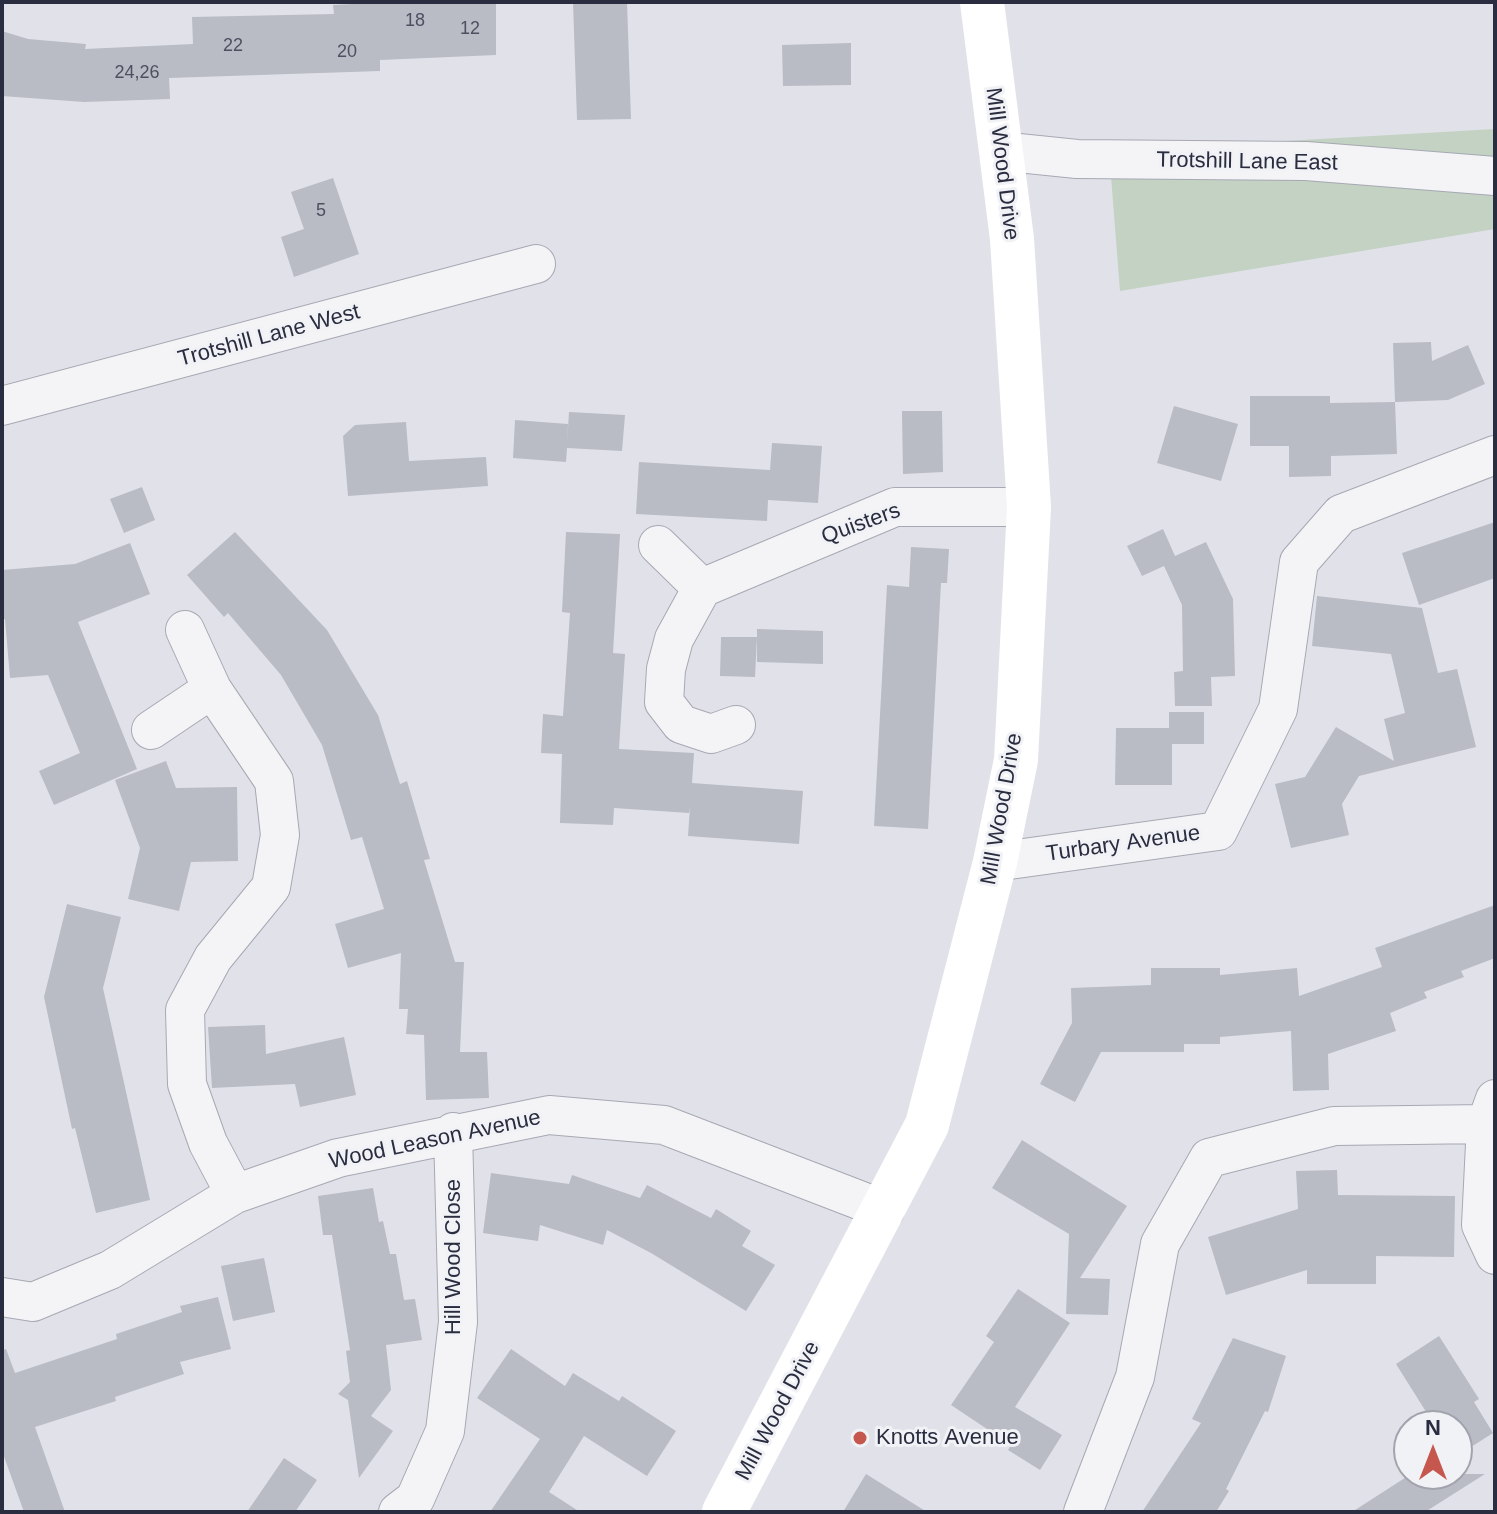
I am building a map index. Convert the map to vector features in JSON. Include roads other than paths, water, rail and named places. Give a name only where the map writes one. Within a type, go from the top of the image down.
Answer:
[{"type":"street","name":"Mill Wood Drive","points":[[724,1512],[927,1125],[995,862],[1016,760],[1029,507],[1012,239],[982,2]]},
{"type":"street","name":"Trotshill Lane East","points":[[999,151],[1077,159],[1306,161],[1495,176]]},
{"type":"street","name":"Trotshill Lane West","points":[[2,406],[536,264]]},
{"type":"street","name":"Turbary Avenue","points":[[995,862],[1218,831],[1278,709],[1299,562],[1341,514],[1495,455]]},
{"type":"street","name":"Quisters","points":[[702,588],[895,507],[1029,507]]},
{"type":"street","points":[[658,545],[702,588],[674,639],[666,669],[664,702],[681,724],[711,734],[736,725]]},
{"type":"street","points":[[185,630],[212,689],[274,781],[280,835],[271,887],[213,958],[185,1010],[187,1084],[208,1143],[235,1194]]},
{"type":"street","points":[[151,730],[212,689]]},
{"type":"street","points":[[1083,1512],[1135,1377],[1160,1244],[1209,1158],[1334,1126],[1490,1111],[1481,1225],[1495,1255]]},
{"type":"street","name":"Wood Leason Avenue","points":[[2,1297],[33,1302],[110,1270],[235,1194],[338,1158],[453,1132],[549,1115],[664,1125],[885,1210]]},
{"type":"street","name":"Hill Wood Close","points":[[398,1512],[415,1499],[445,1431],[458,1322],[453,1132]]},
{"type":"place","name":"Knotts Avenue","points":[[860,1438]]}]
